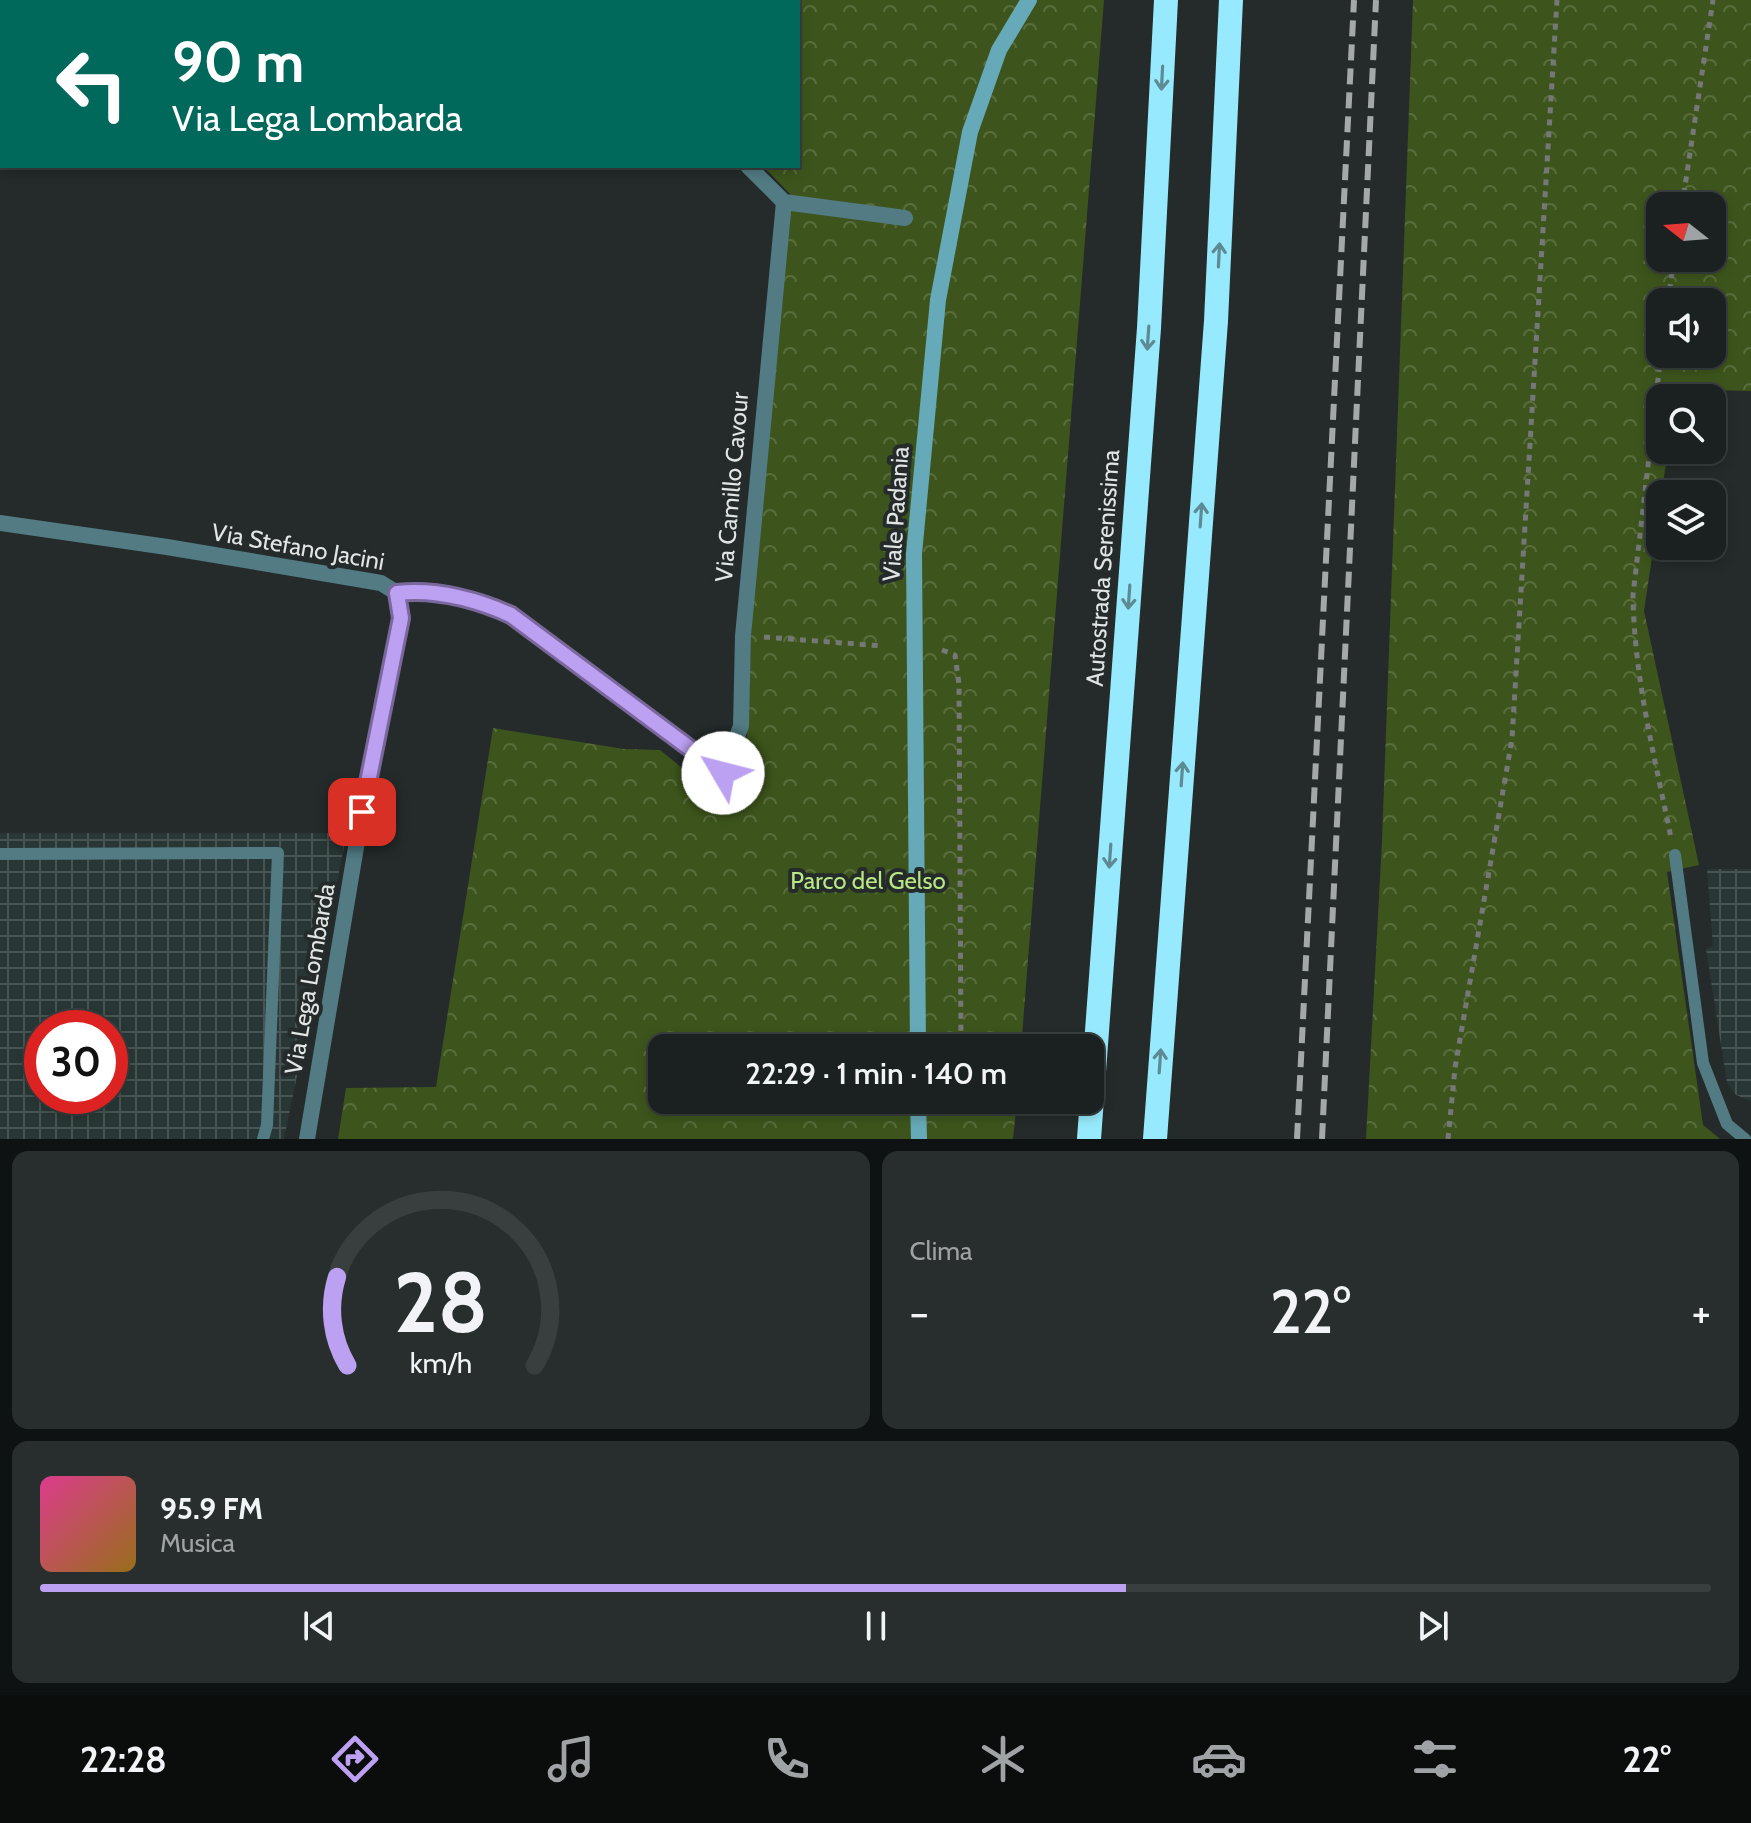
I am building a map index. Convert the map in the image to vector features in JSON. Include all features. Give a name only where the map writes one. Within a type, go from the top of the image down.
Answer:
[{"type":"highway","name":"Autostrada Serenissima","points":[[1089,1139],[1149,328],[1166,0]]},
{"type":"highway","points":[[1155,1139],[1216,321],[1231,0]]},
{"type":"street","name":"Viale Padania","points":[[918,1034],[914,554],[938,300],[970,132],[999,50],[1029,0]]},
{"type":"street","points":[[750,168],[784,202],[905,218]]},
{"type":"street","name":"Via Camillo Cavour","points":[[723,773],[741,726],[743,636],[784,202]]},
{"type":"street","name":"Via Stefano Jacini","points":[[0,523],[381,583],[397,593],[420,590],[485,603],[511,615],[723,773]]},
{"type":"street","name":"Via Lega Lombarda","points":[[307,1139],[367,782],[401,618],[397,593]]},
{"type":"street","points":[[918,1114],[919,1139]]},
{"type":"lane","points":[[0,854],[278,853],[267,1125],[263,1139]]},
{"type":"lane","points":[[1675,855],[1703,1063],[1727,1124],[1745,1139]]},
{"type":"path","points":[[1448,1139],[1455,1068],[1512,739],[1557,0]]},
{"type":"path","points":[[1684,192],[1713,0]]},
{"type":"path","points":[[1659,368],[1633,595],[1642,693],[1675,855]]},
{"type":"path","points":[[743,636],[883,646]]},
{"type":"path","points":[[942,650],[955,655],[959,684],[961,1034]]},
{"type":"shaded area","points":[[0,833],[347,833],[284,1139],[0,1139]]},
{"type":"shaded area","points":[[1707,869],[1751,869],[1751,1101],[1736,1095],[1727,1083],[1706,949],[1713,946]]},
{"type":"green space","name":"Parco del Gelso","points":[[800,0],[1104,0],[1022,1034],[648,1034],[648,1114],[1016,1114],[1013,1139],[338,1139],[346,1088],[436,1087],[493,728],[624,749],[660,750],[722,800],[747,736],[752,615],[792,196],[765,168],[800,168]]},
{"type":"green space","points":[[1413,0],[1751,0],[1751,391],[1726,390],[1726,384],[1646,384],[1646,464],[1666,464],[1664,480],[1646,480],[1646,560],[1652,560],[1644,611],[1699,865],[1667,872],[1703,1125],[1720,1139],[1366,1139],[1382,841]]},
{"type":"railway","points":[[1297,1139],[1354,0]]},
{"type":"railway","points":[[1322,1139],[1376,0]]},
{"type":"route","points":[[362,812],[401,618],[397,593],[420,590],[485,603],[511,615],[723,773]]}]
